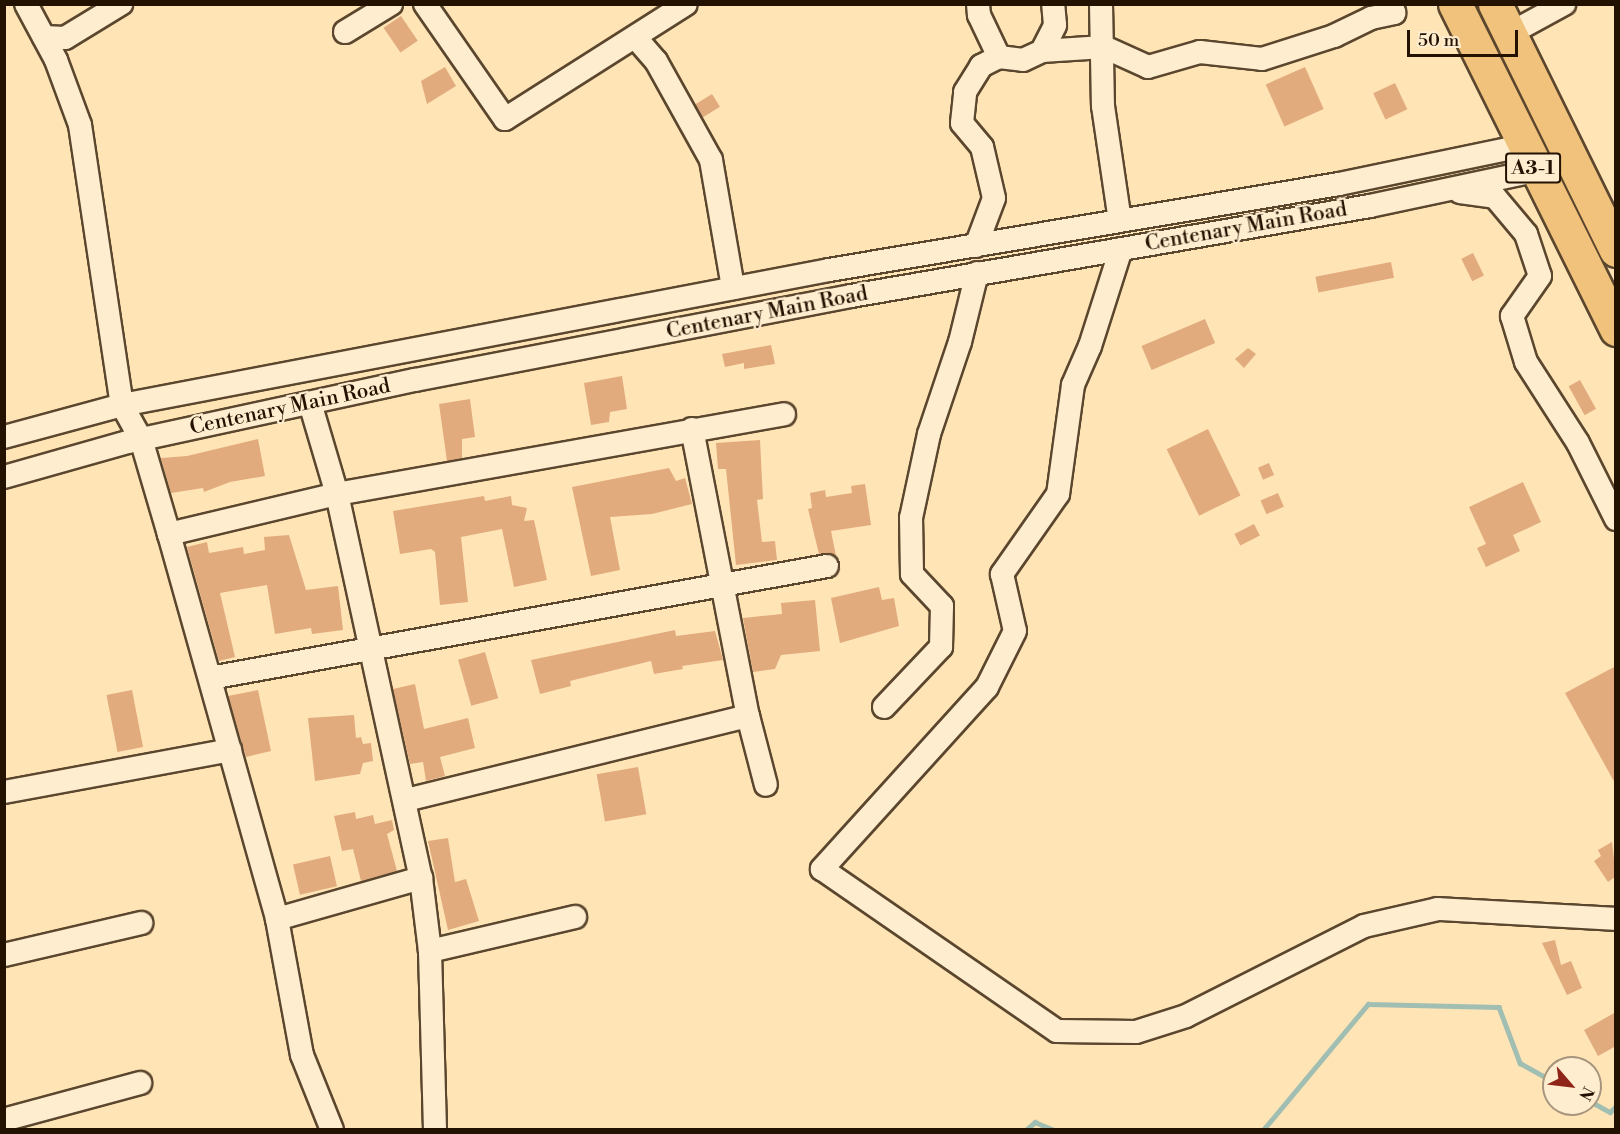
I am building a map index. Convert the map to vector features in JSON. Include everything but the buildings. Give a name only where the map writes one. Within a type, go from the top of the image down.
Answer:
[{"type":"highway","name":"A3-1","points":[[1455,4],[1528,159],[1616,329]]},
{"type":"highway","points":[[1495,4],[1616,250]]},
{"type":"street","points":[[26,4],[56,60],[80,125],[122,405],[141,439],[277,919],[303,1056],[332,1130]]},
{"type":"street","points":[[44,37],[65,38],[121,4]]},
{"type":"street","points":[[345,32],[392,4]]},
{"type":"street","points":[[425,4],[505,119],[686,4]]},
{"type":"street","points":[[978,4],[979,15],[999,57]]},
{"type":"street","points":[[1042,51],[1055,25],[1053,4]]},
{"type":"street","points":[[1101,4],[1104,47],[1103,106],[1120,221]]},
{"type":"street","points":[[976,246],[994,198],[982,147],[962,123],[964,92],[981,66],[999,57],[1023,60],[1042,51],[1104,47],[1148,67],[1200,52],[1262,59],[1334,36],[1371,18],[1394,13],[1392,4]]},
{"type":"street","points":[[1509,34],[1564,4]]},
{"type":"street","points":[[635,37],[656,62],[711,160],[734,288]]},
{"type":"street","name":"Centenary Main Road","points":[[4,477],[141,439],[312,413],[851,296],[1446,190],[1528,159]]},
{"type":"street","name":"Centenary Main Road","points":[[4,437],[122,405],[848,267],[1339,184],[1528,159]]},
{"type":"street","points":[[1446,190],[1495,197],[1526,234],[1540,276],[1512,316],[1526,362],[1578,443],[1616,519]]},
{"type":"street","points":[[1120,249],[1090,346],[1073,385],[1058,494],[1002,574],[1015,631],[987,687],[822,869],[1057,1031],[1136,1032],[1186,1016],[1364,926],[1438,909],[1616,919]]},
{"type":"street","points":[[848,267],[851,296]]},
{"type":"street","points":[[884,707],[941,647],[942,606],[912,574],[911,518],[929,434],[960,342],[977,273]]},
{"type":"street","points":[[312,413],[337,494],[370,649],[406,800],[420,878],[430,951],[435,1130]]},
{"type":"street","points":[[168,534],[337,494],[784,414]]},
{"type":"street","points":[[692,429],[748,716],[766,785]]},
{"type":"street","points":[[210,678],[724,587],[827,566]]},
{"type":"street","points":[[406,800],[748,716]]},
{"type":"street","points":[[4,792],[230,750]]},
{"type":"street","points":[[277,919],[420,878]]},
{"type":"street","points":[[430,951],[575,917]]},
{"type":"street","points":[[4,956],[141,923]]},
{"type":"street","points":[[6,1122],[140,1083]]},
{"type":"waterway","points":[[1263,1130],[1368,1004],[1499,1007],[1520,1063],[1542,1075]]},
{"type":"waterway","points":[[1602,1108],[1610,1112],[1616,1106]]},
{"type":"waterway","points":[[1026,1130],[1035,1122],[1054,1130]]}]
